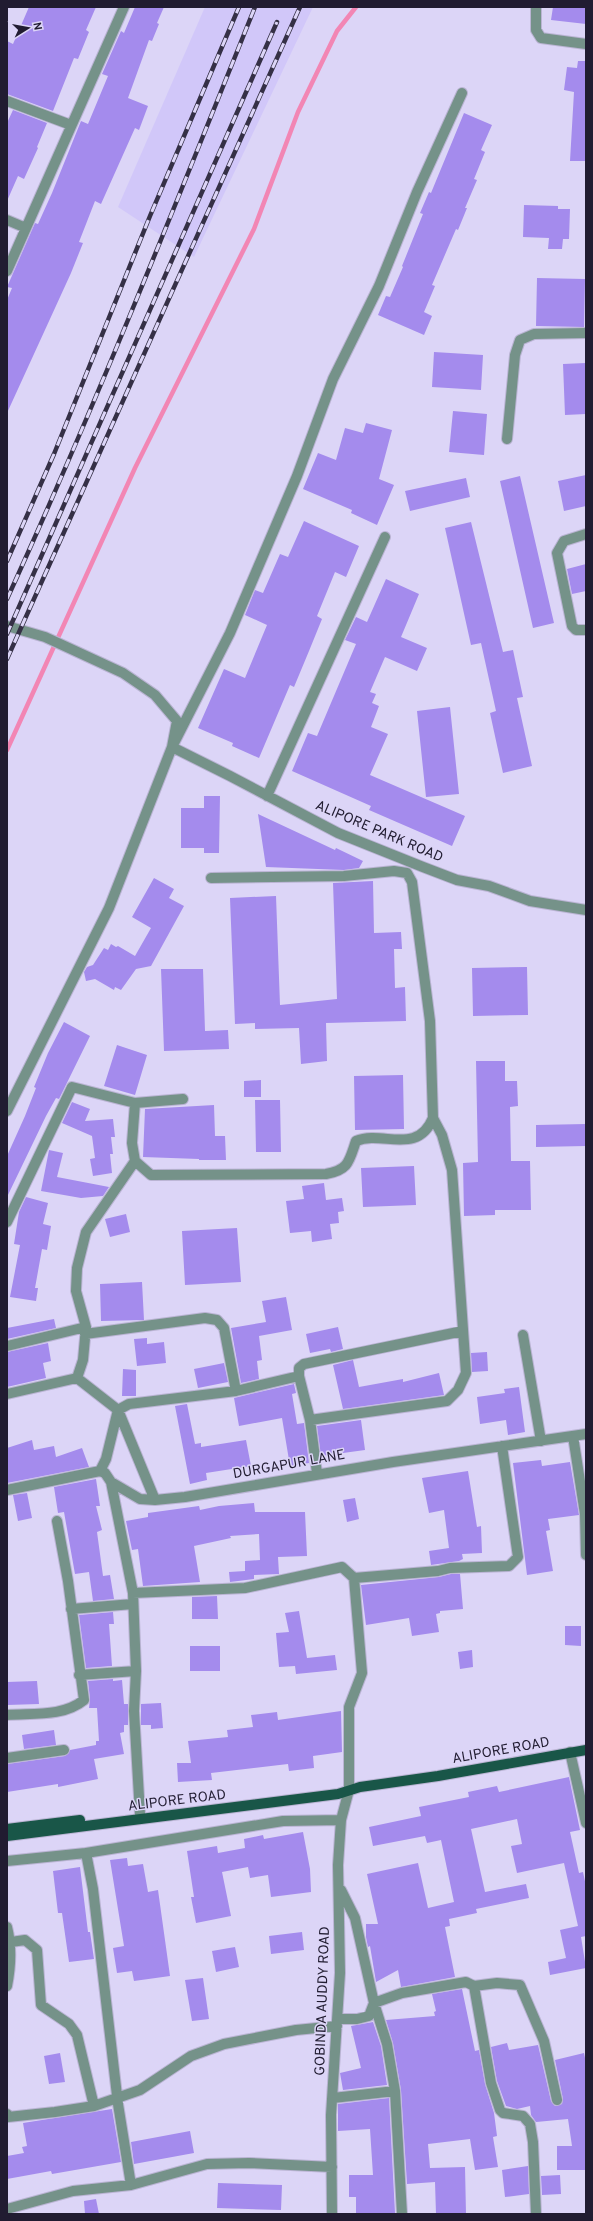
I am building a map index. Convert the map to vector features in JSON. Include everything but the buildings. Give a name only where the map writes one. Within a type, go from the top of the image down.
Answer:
[{"type":"main road","name":"ALIPORE ROAD","points":[[7,1829],[349,1790],[586,1750]]},
{"type":"main road","name":"ALIPORE ROAD","points":[[7,1836],[337,1791]]},
{"type":"street","points":[[7,271],[124,7]]},
{"type":"street","points":[[536,7],[536,30],[541,38],[586,44]]},
{"type":"street","points":[[7,1111],[109,908],[172,747],[230,633],[296,476],[333,379],[379,286],[416,192],[462,92]]},
{"type":"street","points":[[7,101],[71,125]]},
{"type":"street","points":[[7,220],[26,228]]},
{"type":"street","points":[[507,439],[515,355],[520,340],[534,334],[586,332]]},
{"type":"street","points":[[586,534],[564,541],[557,553],[570,619],[576,630],[586,630]]},
{"type":"street","points":[[267,796],[385,537]]},
{"type":"street","points":[[7,626],[45,637],[97,661],[142,685],[155,695],[177,721],[172,747]]},
{"type":"street","name":"ALIPORE PARK ROAD","points":[[172,747],[338,832],[457,880],[489,886],[530,901],[586,910]]},
{"type":"street","points":[[135,1103],[132,1143],[135,1161],[151,1175],[326,1174],[340,1172],[349,1163],[356,1141],[367,1137],[401,1141],[415,1138],[429,1128],[433,1118],[430,1021],[412,882],[407,873],[394,871],[344,876],[211,878]]},
{"type":"street","points":[[7,1222],[72,1087],[135,1103],[183,1099]]},
{"type":"street","points":[[310,1420],[447,1401],[458,1390],[466,1373],[452,1170],[442,1135],[433,1118]]},
{"type":"street","points":[[77,1378],[83,1360],[85,1331],[76,1291],[77,1268],[86,1232],[135,1161]]},
{"type":"street","points":[[7,1346],[85,1331],[205,1318],[217,1320],[224,1328],[236,1391]]},
{"type":"street","points":[[318,1473],[310,1420],[299,1376],[300,1368],[304,1364],[463,1331]]},
{"type":"street","points":[[523,1335],[541,1441]]},
{"type":"street","points":[[7,1490],[100,1471],[106,1459],[118,1410],[129,1404],[236,1391],[299,1376]]},
{"type":"street","points":[[7,1394],[77,1378]]},
{"type":"street","points":[[77,1378],[118,1410],[155,1500]]},
{"type":"street","name":"DURGAPUR LANE","points":[[100,1471],[105,1473],[111,1482],[140,1499],[155,1500],[186,1497],[318,1473],[586,1434]]},
{"type":"street","points":[[573,1436],[585,1514],[586,1555]]},
{"type":"street","points":[[133,1593],[245,1588],[342,1567],[354,1578],[438,1571],[450,1568],[509,1566],[518,1557],[502,1446]]},
{"type":"street","points":[[111,1482],[133,1593],[136,1671],[134,1711],[140,1814]]},
{"type":"street","points":[[7,1715],[62,1711],[77,1706],[84,1700],[79,1675],[68,1581],[57,1521]]},
{"type":"street","name":"GOBINDA AUDDY ROAD","points":[[332,2214],[333,2098],[337,2022],[340,1887],[338,1865],[341,1820],[349,1790],[349,1707],[362,1672],[354,1578]]},
{"type":"street","points":[[71,1609],[133,1604]]},
{"type":"street","points":[[79,1675],[136,1671]]},
{"type":"street","points":[[7,1758],[64,1750]]},
{"type":"street","points":[[570,1752],[586,1823]]},
{"type":"street","points":[[7,1861],[86,1853],[283,1821],[341,1820]]},
{"type":"street","points":[[86,1853],[92,1889],[118,2104],[131,2185]]},
{"type":"street","points":[[340,1887],[354,1918],[374,2004],[387,2044],[395,2091],[402,2214]]},
{"type":"street","points":[[7,1927],[11,1942],[10,1969],[7,1986]]},
{"type":"street","points":[[11,1942],[25,1940],[37,1950],[41,2005],[69,2024],[77,2035],[94,2106]]},
{"type":"street","points":[[7,2114],[8,2117],[94,2106],[140,2090],[192,2056],[224,2044],[337,2022],[357,2020],[369,2016],[374,2004],[402,1993],[466,1982],[474,1986],[497,1983],[520,1985],[544,2041],[557,2100]]},
{"type":"street","points":[[474,1986],[490,2076],[500,2110],[503,2113],[524,2116],[530,2124],[533,2142],[536,2214]]},
{"type":"street","points":[[333,2098],[395,2091]]},
{"type":"street","points":[[7,2209],[73,2191],[131,2185],[206,2164],[249,2163],[332,2167]]},
{"type":"shaded area","points":[[205,7],[313,7],[194,257],[118,207]]},
{"type":"waterway","points":[[7,750],[135,468],[254,229],[298,112],[337,31],[356,7]]},
{"type":"railway","points":[[7,561],[54,454],[150,216],[239,7]]},
{"type":"railway","points":[[7,599],[72,452],[165,230],[255,7]]},
{"type":"railway","points":[[7,659],[300,7]]},
{"type":"railway","points":[[7,634],[277,22]]}]
